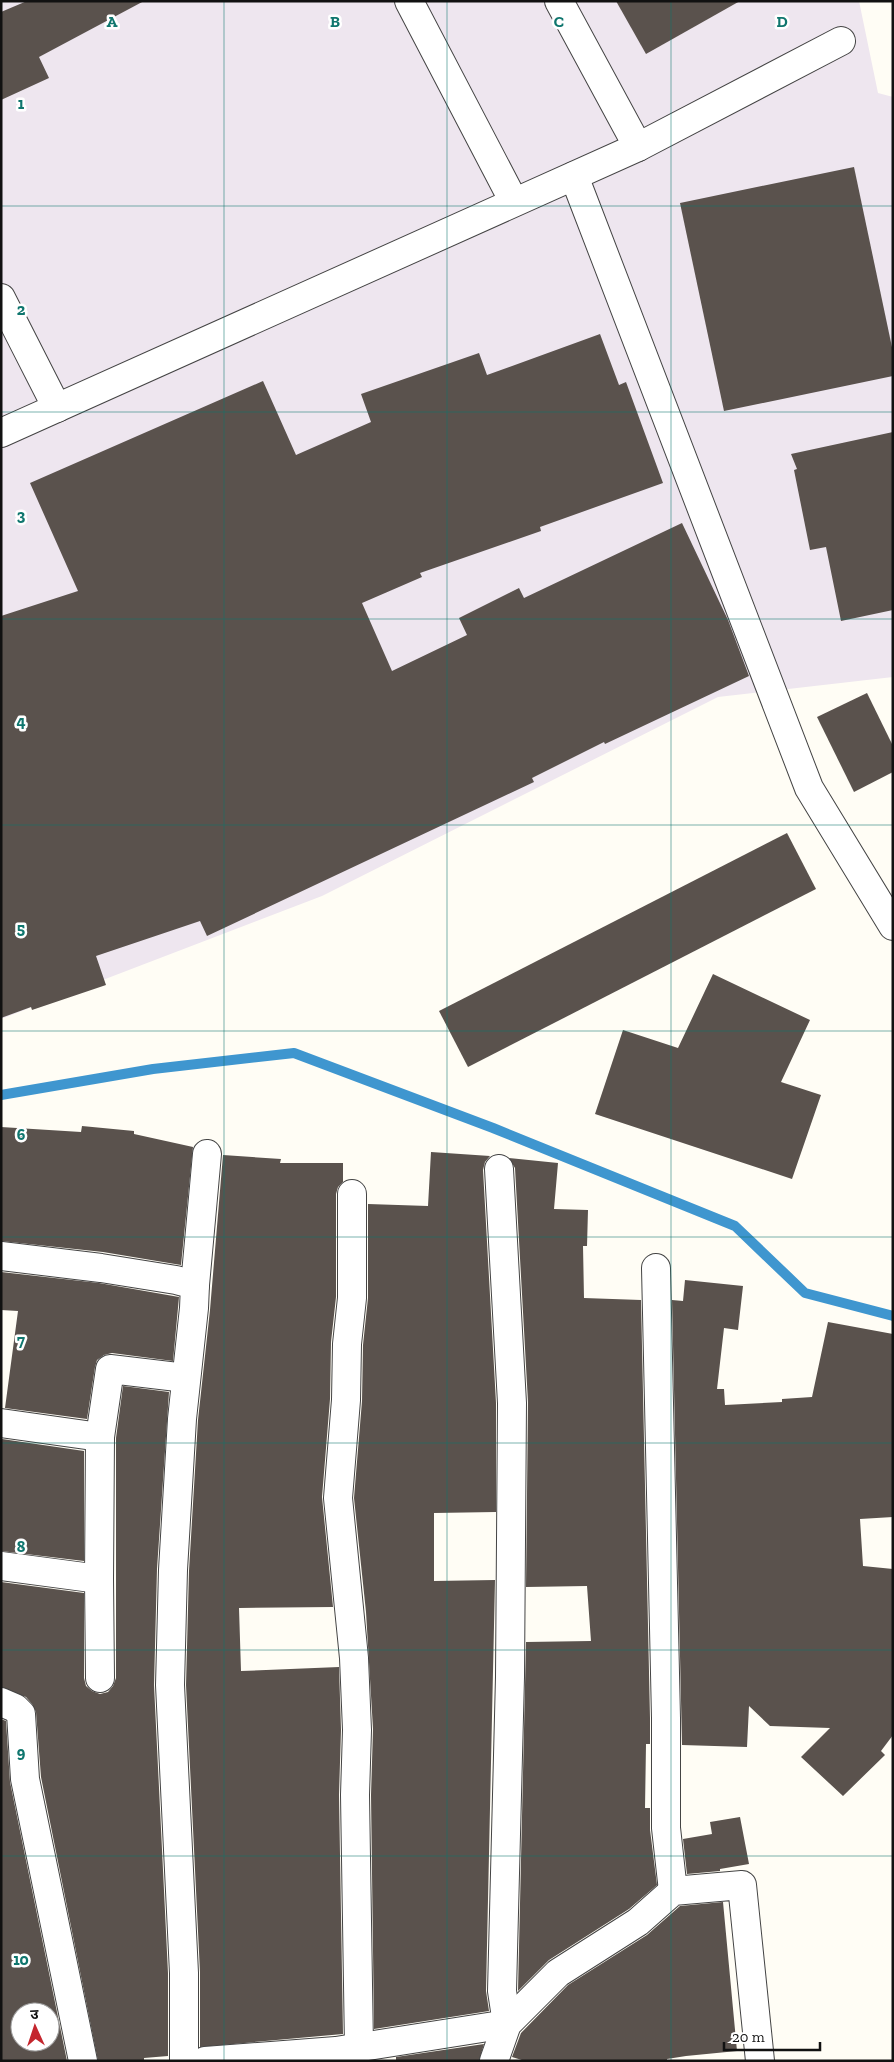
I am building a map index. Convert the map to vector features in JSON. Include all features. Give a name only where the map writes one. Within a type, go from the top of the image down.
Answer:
[{"type":"street","points":[[410,1],[514,202]]},
{"type":"street","points":[[559,1],[638,147]]},
{"type":"street","points":[[1,433],[638,147],[842,41]]},
{"type":"street","points":[[574,176],[809,788],[893,926]]},
{"type":"street","points":[[1,298],[57,408]]},
{"type":"street","points":[[184,2061],[184,1973],[170,1685],[173,1570],[186,1378],[207,1154]]},
{"type":"street","points":[[499,1169],[512,1404],[510,1677],[502,1991],[508,2024]]},
{"type":"street","points":[[344,2053],[357,1721],[354,1658],[338,1498],[346,1400],[347,1344],[352,1298],[352,1194]]},
{"type":"street","points":[[1,1256],[101,1268],[176,1280],[195,1285]]},
{"type":"street","points":[[656,1268],[666,1708],[666,1828],[673,1891]]},
{"type":"street","points":[[100,1678],[100,1437],[110,1369],[186,1378]]},
{"type":"street","points":[[1,1423],[100,1437]]},
{"type":"street","points":[[1,1566],[99,1579]]},
{"type":"street","points":[[1,1702],[15,1708],[21,1714],[25,1779],[83,2061]]},
{"type":"street","points":[[494,2061],[508,2024],[558,1973],[638,1922],[673,1891],[742,1884],[760,2061]]},
{"type":"street","points":[[205,2061],[344,2053],[508,2024]]},
{"type":"shaded area","points":[[1,1],[859,1],[878,93],[893,97],[893,677],[718,697],[322,896],[1,1019]]},
{"type":"building","points":[[27,1],[144,1],[39,57],[49,78],[1,100],[1,12]]},
{"type":"building","points":[[616,1],[740,1],[646,54]]},
{"type":"building","points":[[854,167],[893,352],[893,376],[724,411],[680,203]]},
{"type":"building","points":[[600,334],[619,385],[626,382],[663,483],[540,527],[541,531],[420,573],[422,577],[362,603],[392,671],[467,635],[459,618],[519,588],[524,598],[682,523],[728,620],[749,676],[605,744],[604,742],[532,778],[534,782],[207,936],[200,921],[96,956],[106,985],[32,1010],[31,1007],[1,1018],[1,616],[78,591],[30,483],[263,381],[296,455],[371,422],[361,394],[479,353],[487,375]]},
{"type":"building","points":[[893,432],[893,610],[841,621],[826,547],[810,550],[794,470],[797,469],[791,454]]},
{"type":"building","points":[[867,693],[893,746],[893,772],[854,792],[817,717]]},
{"type":"building","points":[[787,833],[816,889],[468,1067],[439,1011]]},
{"type":"building","points":[[713,974],[810,1020],[781,1082],[821,1095],[792,1179],[595,1114],[623,1030],[678,1048]]},
{"type":"building","points":[[82,1126],[134,1131],[134,1134],[193,1147],[181,1265],[103,1252],[1,1241],[1,1127],[81,1132]]},
{"type":"building","points":[[431,1152],[490,1156],[485,1162],[483,1170],[496,1403],[496,1512],[434,1513],[434,1581],[495,1580],[486,1991],[489,2011],[374,2029],[371,1795],[373,1729],[366,1612],[354,1498],[362,1401],[363,1345],[368,1298],[368,1204],[428,1206]]},
{"type":"building","points":[[223,1155],[281,1159],[280,1163],[343,1163],[343,1182],[338,1187],[336,1194],[336,1297],[331,1342],[330,1399],[322,1497],[333,1607],[239,1608],[241,1671],[339,1667],[343,2034],[200,2047],[200,1972],[186,1685],[189,1571],[198,1420],[210,1310]]},
{"type":"building","points":[[509,1158],[558,1163],[554,1209],[588,1210],[587,1246],[583,1246],[584,1298],[641,1300],[650,1718],[650,1744],[646,1744],[645,1808],[650,1808],[650,1830],[657,1885],[629,1909],[549,1960],[518,1991],[526,1642],[591,1641],[587,1586],[526,1587],[528,1402],[515,1168]]},
{"type":"building","points":[[1,1272],[99,1283],[179,1297],[173,1361],[112,1353],[104,1355],[97,1360],[95,1367],[87,1419],[5,1408],[18,1311],[1,1310]]},
{"type":"building","points":[[685,1280],[743,1286],[738,1330],[724,1328],[717,1389],[724,1389],[725,1405],[782,1402],[782,1399],[812,1397],[828,1322],[893,1334],[893,1517],[860,1519],[863,1566],[893,1569],[893,1735],[881,1751],[885,1755],[843,1796],[801,1757],[830,1728],[770,1726],[749,1706],[747,1747],[682,1745],[672,1300],[683,1301]]},
{"type":"building","points":[[123,1386],[169,1392],[157,1569],[154,1685],[168,1973],[168,2056],[144,2058],[144,2061],[98,2061],[41,1777],[36,1712],[26,1697],[1,1687],[1,1582],[84,1593],[84,1678],[86,1686],[92,1691],[100,1694],[108,1692],[116,1678],[116,1438]]},
{"type":"building","points":[[2,1439],[84,1451],[84,1561],[1,1551]]},
{"type":"building","points":[[1,1719],[6,1721],[10,1782],[55,2002],[10,2002],[10,2052],[60,2052],[60,2027],[67,2061],[1,2061]]},
{"type":"building","points":[[740,1817],[749,1864],[720,1869],[720,1871],[687,1874],[683,1839],[712,1834],[710,1822]]},
{"type":"building","points":[[723,1902],[737,2051],[686,2056],[667,2059],[667,2061],[525,2061],[512,2057],[521,2033],[568,1985],[647,1935],[680,1906]]},
{"type":"building","points":[[484,2044],[479,2061],[396,2061],[396,2057]]},
{"type":"waterway","points":[[1,1095],[153,1069],[294,1053],[493,1128],[735,1226],[805,1293],[893,1316]]}]
